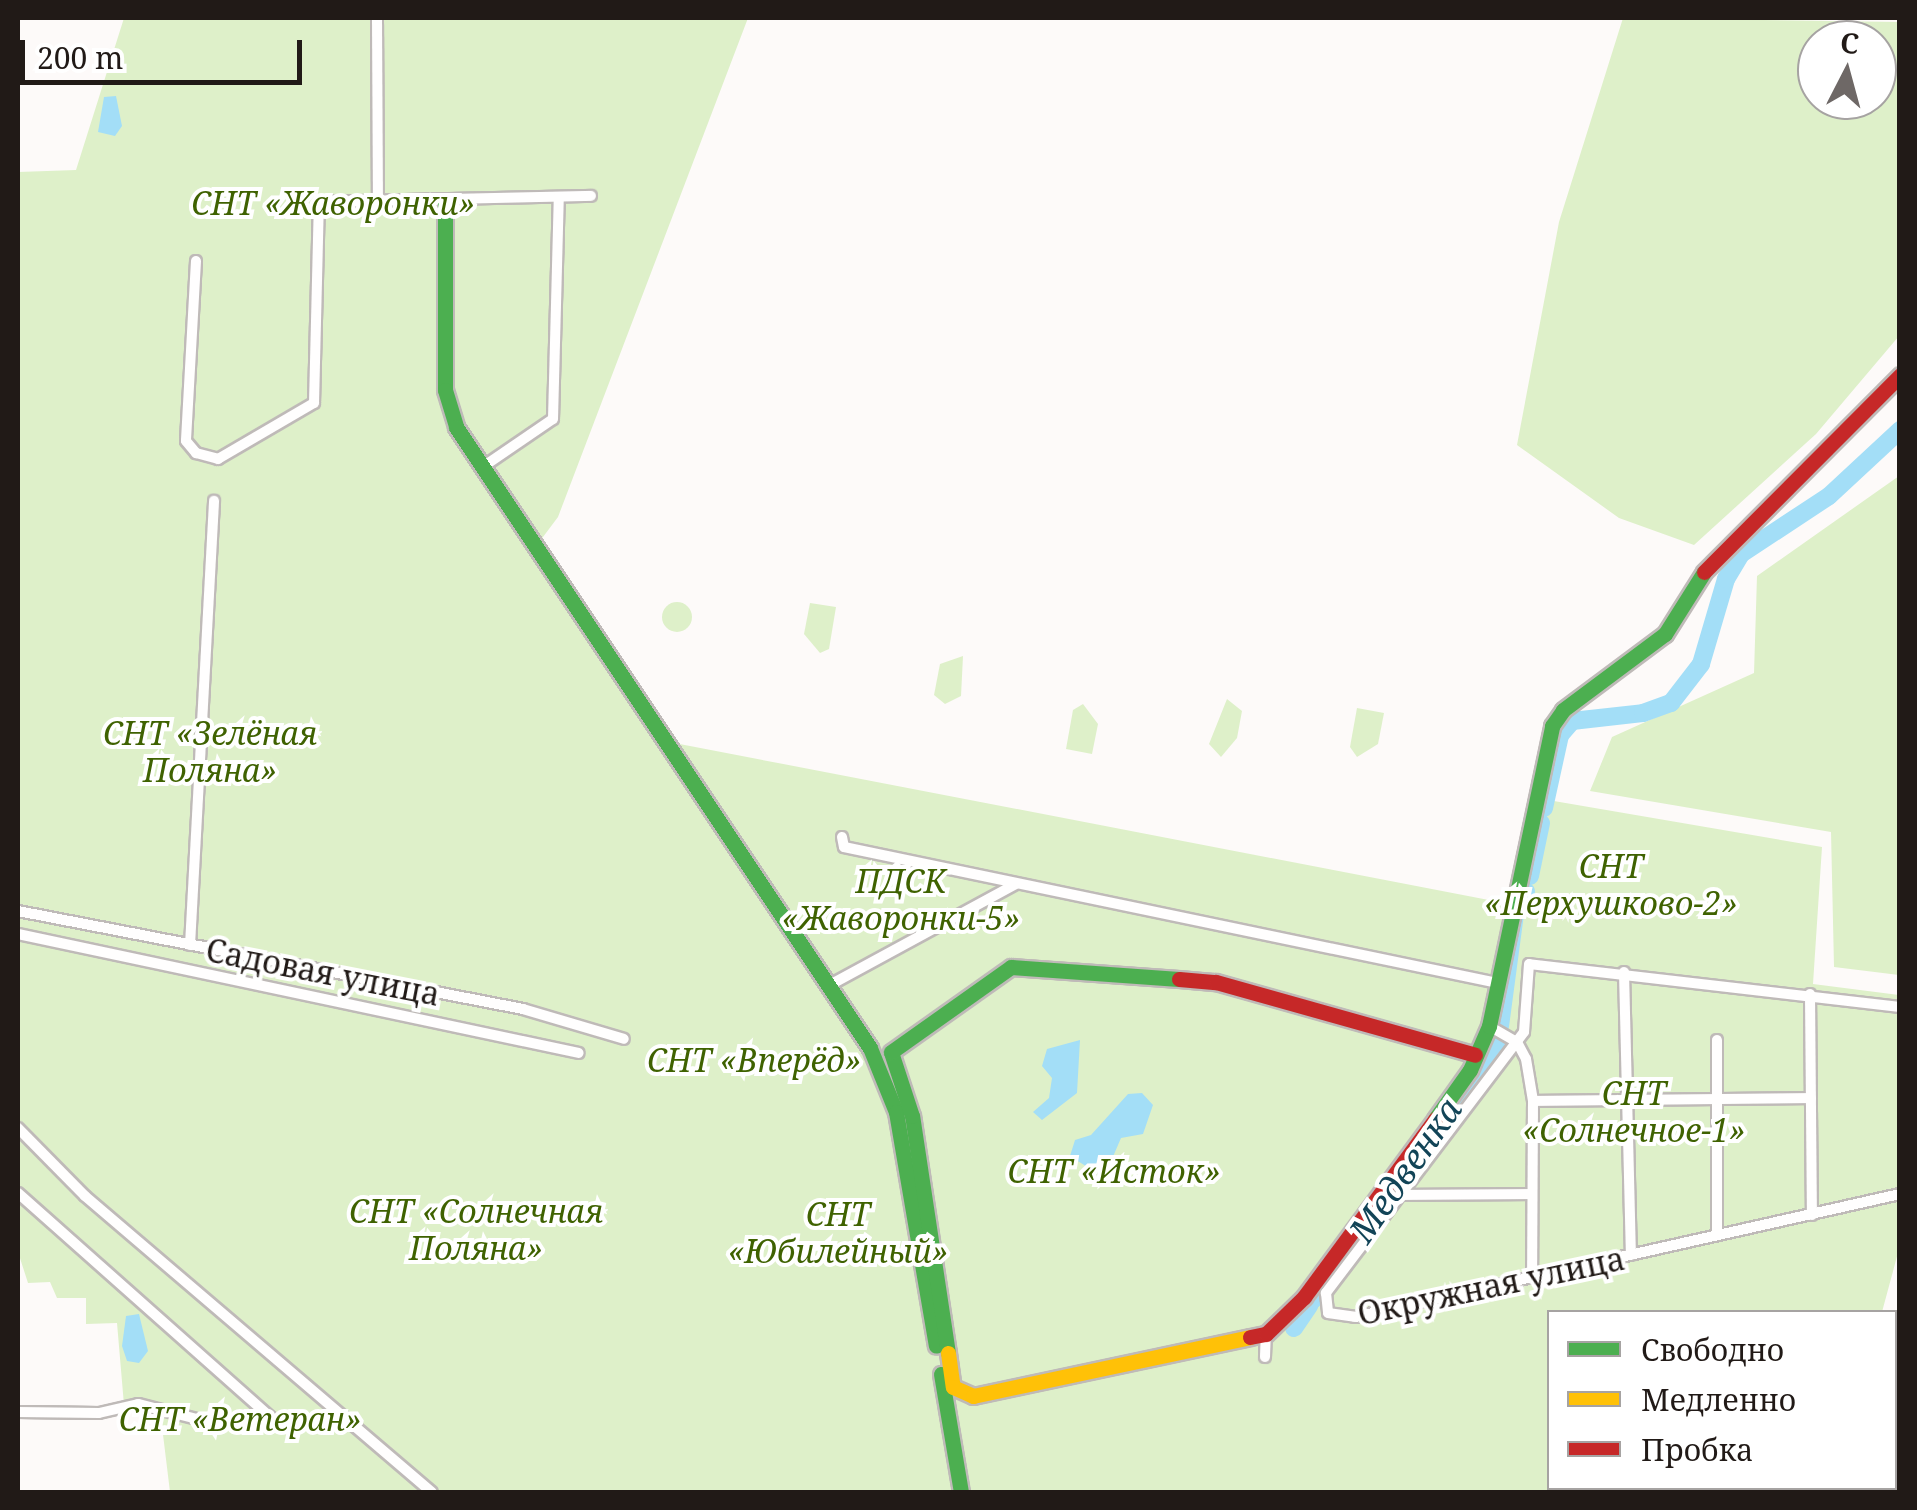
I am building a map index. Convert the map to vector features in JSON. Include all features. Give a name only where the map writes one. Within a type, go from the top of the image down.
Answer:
[{"type":"street","points":[[378,18],[378,198]]},
{"type":"street","points":[[196,261],[186,441],[196,453],[218,459],[314,403],[319,202],[591,196]]},
{"type":"street","points":[[484,466],[553,419],[559,197]]},
{"type":"street","points":[[445,201],[445,390],[456,428],[484,466],[596,646],[870,1048],[894,1104],[961,1492]]},
{"type":"street","points":[[1475,1055],[1216,982],[1011,967],[894,1044],[891,1064],[912,1116],[953,1387],[973,1396],[990,1394],[1266,1334],[1304,1297],[1475,1055],[1489,1026],[1552,726],[1562,710],[1665,634],[1686,610],[1708,564],[1900,375]]},
{"type":"street","points":[[190,945],[214,501]]},
{"type":"street","points":[[842,838],[844,847],[1497,982]]},
{"type":"street","points":[[828,986],[1017,884]]},
{"type":"street","name":"Садовая улица","points":[[18,911],[523,1009],[624,1039]]},
{"type":"street","points":[[18,934],[579,1054]]},
{"type":"street","name":"Окружная улица","points":[[1900,1007],[1529,964],[1524,1032],[1326,1293],[1328,1313],[1355,1316],[1900,1194]]},
{"type":"street","points":[[1624,972],[1631,1256]]},
{"type":"street","points":[[1810,994],[1812,1215]]},
{"type":"street","points":[[1489,1026],[1516,1042],[1533,1101],[1532,1275]]},
{"type":"street","points":[[1717,1040],[1717,1235]]},
{"type":"street","points":[[1533,1101],[1811,1098]]},
{"type":"street","points":[[18,1128],[75,1187],[432,1492]]},
{"type":"street","points":[[18,1194],[270,1417],[262,1425],[196,1419],[138,1404],[99,1413],[18,1412]]},
{"type":"street","points":[[1400,1195],[1532,1194]]},
{"type":"street","points":[[1265,1356],[1266,1334]]},
{"type":"green space","points":[[124,18],[748,18],[558,517],[537,545],[664,741],[1525,907],[1548,800],[1822,847],[1813,984],[1899,995],[1899,1249],[1883,1310],[1547,1310],[1547,1490],[1833,1492],[170,1492],[160,1410],[124,1405],[117,1323],[86,1324],[86,1298],[57,1298],[50,1282],[28,1283],[18,1252],[18,172],[76,170]]},
{"type":"green space","points":[[1623,18],[1797,21],[1797,120],[1897,120],[1899,22],[1899,336],[1816,434],[1694,545],[1619,518],[1517,445],[1559,222]]},
{"type":"green space","points":[[1899,476],[1899,975],[1834,967],[1831,832],[1590,791],[1612,737],[1754,673],[1757,576]]},
{"type":"green space","points":[[677,602],[688,606],[692,617],[688,628],[677,632],[666,628],[662,617],[666,606]]},
{"type":"green space","points":[[810,603],[836,607],[829,649],[820,653],[804,634]]},
{"type":"green space","points":[[963,656],[961,696],[945,704],[934,695],[940,664]]},
{"type":"green space","points":[[1227,699],[1242,711],[1237,738],[1221,757],[1209,744]]},
{"type":"green space","points":[[1083,704],[1098,724],[1092,754],[1066,749],[1073,710]]},
{"type":"green space","points":[[1357,708],[1384,713],[1378,744],[1357,757],[1350,747]]},
{"type":"green space","points":[[1899,1295],[1899,1492],[1860,1492],[1897,1490]]},
{"type":"water","points":[[116,96],[122,126],[115,136],[98,132],[104,97]]},
{"type":"water","points":[[1080,1040],[1077,1093],[1042,1120],[1033,1112],[1049,1098],[1052,1078],[1042,1066],[1047,1049]]},
{"type":"water","points":[[1142,1093],[1153,1105],[1143,1134],[1121,1138],[1112,1159],[1095,1172],[1070,1156],[1075,1140],[1091,1135],[1128,1094]]},
{"type":"water","points":[[139,1314],[148,1351],[139,1363],[127,1361],[122,1346],[126,1316]]},
{"type":"waterway","name":"Медвенка","points":[[1544,808],[1560,735],[1572,721],[1643,713],[1671,703],[1701,664],[1726,579],[1741,554],[1829,496],[1900,430]]},
{"type":"waterway","name":"Медвенка","points":[[1530,876],[1541,823]]},
{"type":"waterway","name":"Медвенка","points":[[1500,1026],[1515,914],[1526,891]]},
{"type":"waterway","name":"Медвенка","points":[[1313,1300],[1498,1040]]},
{"type":"waterway","name":"Медвенка","points":[[1294,1328],[1309,1306]]},
{"type":"traffic: fast","points":[[445,201],[445,390],[456,427],[870,1048],[896,1112],[936,1346]]},
{"type":"traffic: fast","points":[[1435,1119],[1470,1070],[1489,1026],[1552,726],[1563,710],[1665,634],[1704,572]]},
{"type":"traffic: fast","points":[[948,1353],[912,1116],[891,1052],[1011,967],[1179,979]]},
{"type":"traffic: fast","points":[[941,1374],[961,1492]]},
{"type":"traffic: slow","points":[[948,1353],[953,1387],[973,1396],[1250,1337]]},
{"type":"traffic: jam","points":[[1704,572],[1900,375]]},
{"type":"traffic: jam","points":[[1179,979],[1216,982],[1475,1055]]},
{"type":"traffic: jam","points":[[1250,1337],[1266,1334],[1304,1297],[1435,1119]]},
{"type":"park label","name":"СНТ «Жаворонки»","points":[[333,203]]},
{"type":"park label","name":"СНТ «Зелёная Поляна»","points":[[210,752]]},
{"type":"park label","name":"СНТ «Перхушково-2»","points":[[1611,886]]},
{"type":"park label","name":"ПДСК «Жаворонки-5»","points":[[901,900]]},
{"type":"park label","name":"СНТ «Вперёд»","points":[[754,1060]]},
{"type":"park label","name":"СНТ «Солнечное-1»","points":[[1634,1112]]},
{"type":"park label","name":"СНТ «Исток»","points":[[1114,1171]]},
{"type":"park label","name":"СНТ «Солнечная Поляна»","points":[[476,1230]]},
{"type":"park label","name":"СНТ «Юбилейный»","points":[[838,1234]]},
{"type":"park label","name":"СНТ «Ветеран»","points":[[240,1419]]}]
